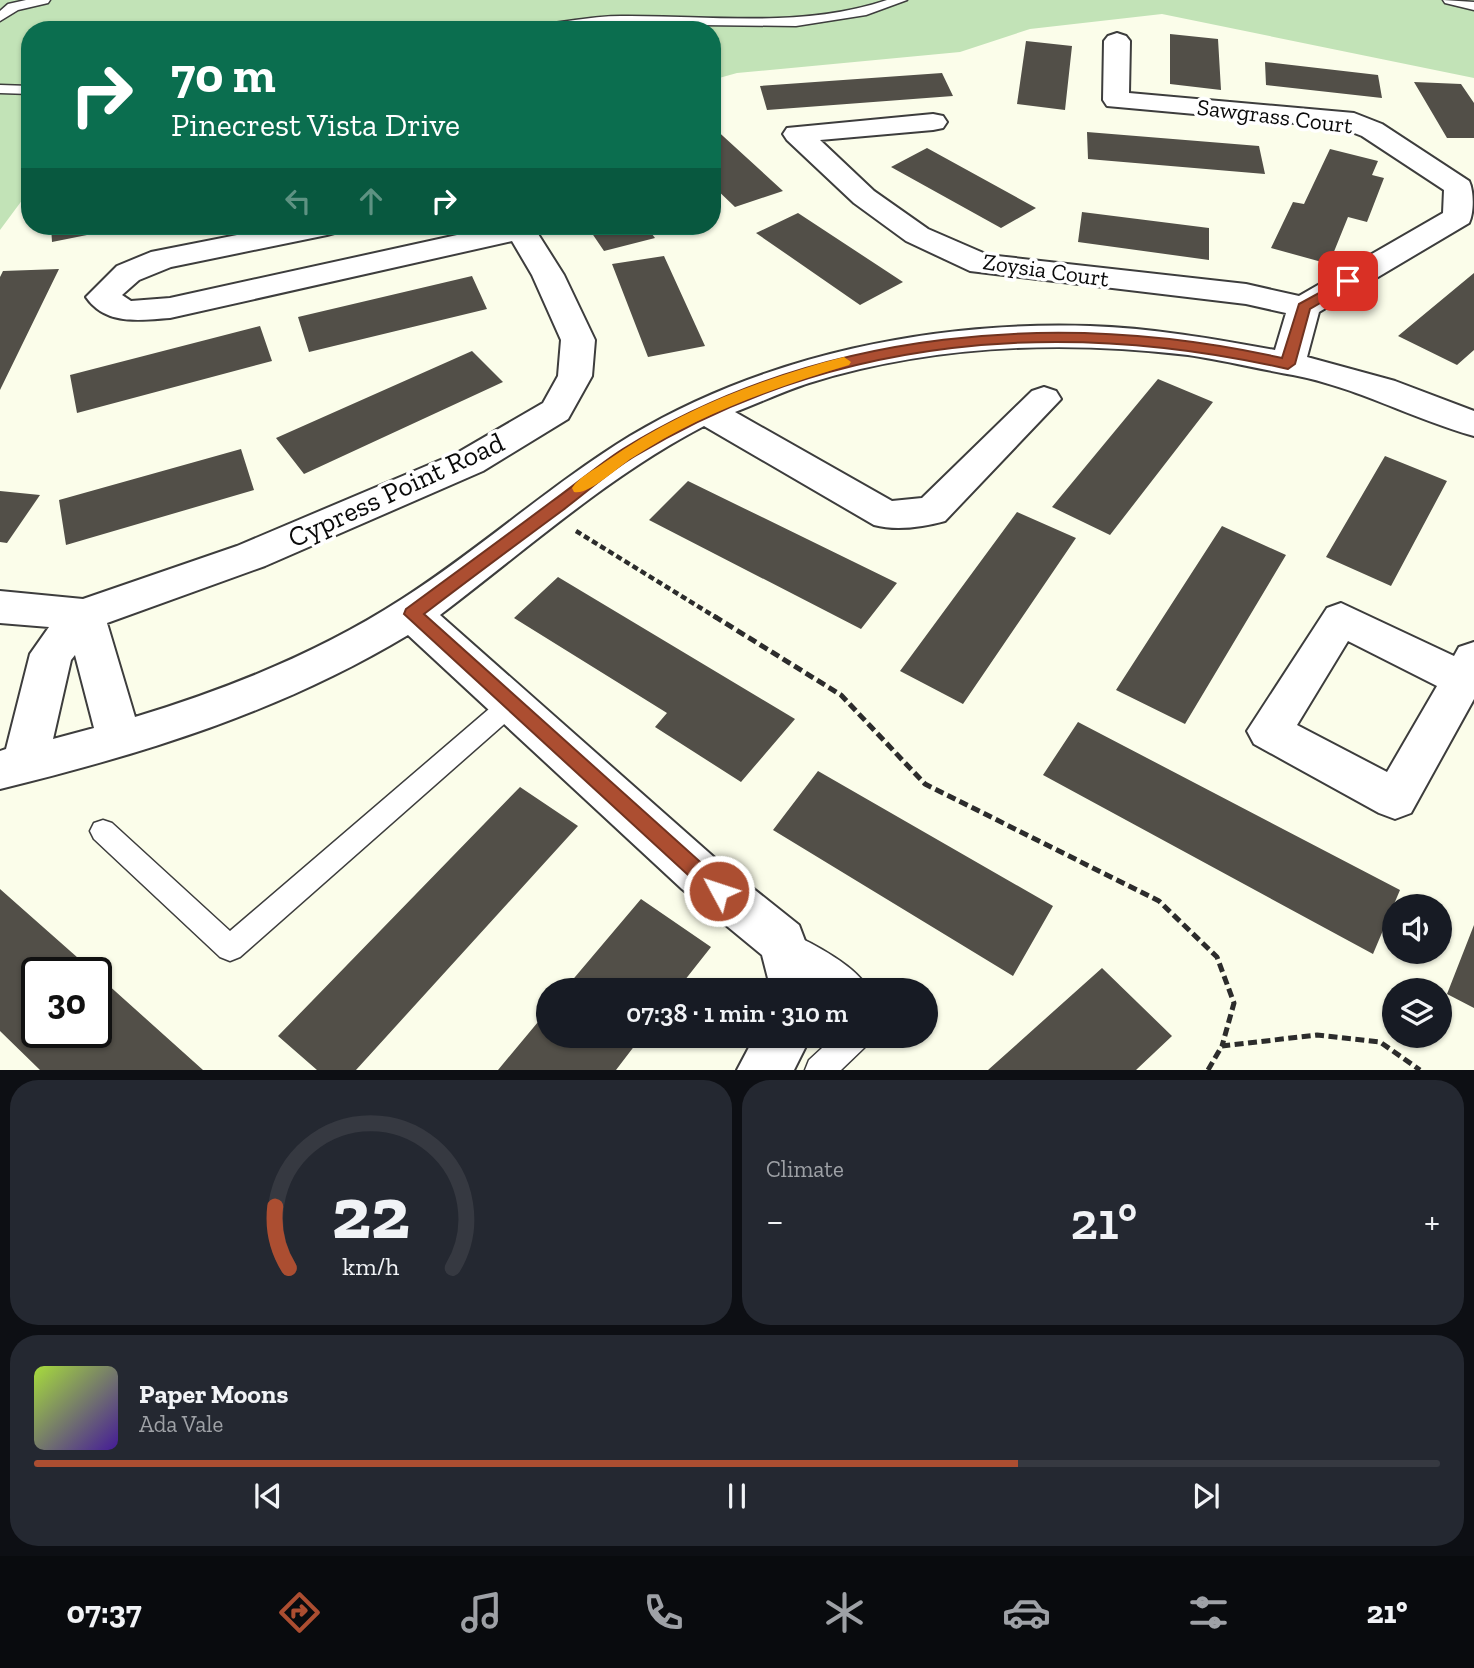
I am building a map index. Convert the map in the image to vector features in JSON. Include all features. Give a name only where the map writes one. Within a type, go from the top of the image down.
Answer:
[{"type":"street","name":"Sawgrass Court","points":[[1117,41],[1116,100],[1344,119],[1373,130],[1459,187],[1458,217],[1304,307]]},
{"type":"street","name":"Zoysia Court","points":[[933,122],[797,134],[864,197],[917,235],[981,264],[1246,294],[1304,307]]},
{"type":"street","name":"Cypress Point Road","points":[[282,235],[162,259],[128,274],[102,297],[125,311],[170,308],[488,235]]},
{"type":"street","name":"Cypress Point Road","points":[[0,607],[84,615],[251,556],[470,462],[556,411],[575,376],[578,340],[548,275],[523,235]]},
{"type":"street","points":[[1288,364],[1304,307]]},
{"type":"street","points":[[13,767],[165,727],[262,690],[361,643],[412,614],[628,453],[705,411],[774,383],[836,363],[902,349],[959,341],[1031,337],[1107,338],[1235,352],[1288,364],[1392,393],[1474,424]]},
{"type":"street","points":[[705,411],[887,515],[932,511],[1044,399]]},
{"type":"street","points":[[412,614],[699,874],[782,941],[794,978]]},
{"type":"street","points":[[84,615],[120,741]]},
{"type":"street","points":[[13,767],[51,654],[84,615]]},
{"type":"street","points":[[1340,619],[1469,669],[1395,799],[1269,730],[1340,619]]},
{"type":"street","points":[[763,1069],[777,1048]]},
{"type":"lane","points":[[0,17],[13,7],[43,0]]},
{"type":"lane","points":[[604,21],[812,20],[871,11],[900,0]]},
{"type":"lane","points":[[1450,0],[1474,6]]},
{"type":"lane","points":[[0,89],[21,90]]},
{"type":"lane","points":[[103,831],[230,948],[512,704]]},
{"type":"lane","points":[[782,941],[839,978]]},
{"type":"lane","points":[[819,1069],[843,1048]]},
{"type":"path","points":[[546,513],[841,695],[925,784],[1159,901],[1217,957],[1234,1003],[1222,1046],[1208,1069]]},
{"type":"path","points":[[1222,1046],[1317,1035],[1380,1042],[1420,1069]]},
{"type":"green space","points":[[0,0],[1474,0],[1474,78],[1162,14],[1030,29],[960,52],[737,73],[721,77],[721,21],[21,21],[21,202],[0,230]]},
{"type":"building","points":[[1170,34],[1218,39],[1221,90],[1170,84]]},
{"type":"building","points":[[1026,41],[1072,46],[1065,110],[1017,104]]},
{"type":"building","points":[[1265,62],[1378,75],[1382,98],[1266,85]]},
{"type":"building","points":[[942,73],[953,96],[767,110],[760,86]]},
{"type":"building","points":[[1414,82],[1461,84],[1474,103],[1474,138],[1447,138]]},
{"type":"building","points":[[1087,132],[1259,146],[1265,174],[1088,159]]},
{"type":"building","points":[[721,134],[783,191],[735,207],[721,194]]},
{"type":"building","points":[[927,148],[1036,208],[1001,228],[891,167]]},
{"type":"building","points":[[1330,149],[1378,161],[1372,175],[1384,178],[1367,222],[1348,217],[1329,264],[1271,248],[1293,202],[1304,204]]},
{"type":"building","points":[[1082,212],[1209,228],[1209,260],[1078,242]]},
{"type":"building","points":[[798,213],[903,282],[860,305],[756,233]]},
{"type":"building","points":[[52,235],[87,235],[52,242]]},
{"type":"building","points":[[593,235],[653,235],[655,238],[604,251]]},
{"type":"building","points":[[664,256],[705,346],[648,357],[612,264]]},
{"type":"building","points":[[59,269],[0,390],[0,277],[3,271]]},
{"type":"building","points":[[1474,273],[1474,350],[1457,365],[1398,336]]},
{"type":"building","points":[[472,276],[487,309],[309,352],[298,317]]},
{"type":"building","points":[[260,326],[272,361],[77,413],[70,375]]},
{"type":"building","points":[[472,351],[503,382],[304,474],[276,438]]},
{"type":"building","points":[[1158,379],[1213,402],[1110,535],[1052,507]]},
{"type":"building","points":[[241,449],[254,490],[66,545],[59,500]]},
{"type":"building","points":[[1385,456],[1447,481],[1391,586],[1326,557]]},
{"type":"building","points":[[688,481],[897,583],[861,629],[649,520]]},
{"type":"building","points":[[0,491],[40,495],[7,543],[0,542]]},
{"type":"building","points":[[1017,512],[1076,538],[963,704],[900,671]]},
{"type":"building","points":[[1222,526],[1286,555],[1185,724],[1116,690]]},
{"type":"building","points":[[558,577],[795,719],[741,782],[655,727],[667,713],[514,618]]},
{"type":"building","points":[[1078,722],[1400,890],[1398,894],[1382,894],[1382,933],[1373,954],[1043,775]]},
{"type":"building","points":[[818,771],[1053,906],[1013,976],[773,830]]},
{"type":"building","points":[[520,787],[578,826],[356,1070],[317,1070],[278,1036]]},
{"type":"building","points":[[0,889],[77,957],[21,957],[21,1048],[112,1048],[112,988],[203,1070],[40,1070],[0,1031]]},
{"type":"building","points":[[641,899],[711,947],[686,978],[574,978]]},
{"type":"building","points":[[1474,925],[1474,1008],[1452,997],[1452,981]]},
{"type":"building","points":[[1102,968],[1172,1036],[1136,1070],[988,1070]]},
{"type":"building","points":[[536,1024],[536,1048],[633,1048],[616,1070],[498,1070]]},
{"type":"slow traffic","points":[[579,488],[628,453],[705,411],[774,383],[844,362]]},
{"type":"route","points":[[719,891],[412,614],[628,453],[705,411],[774,383],[836,363],[902,349],[959,341],[1031,337],[1163,342],[1235,352],[1288,364],[1304,307],[1348,281]]}]
